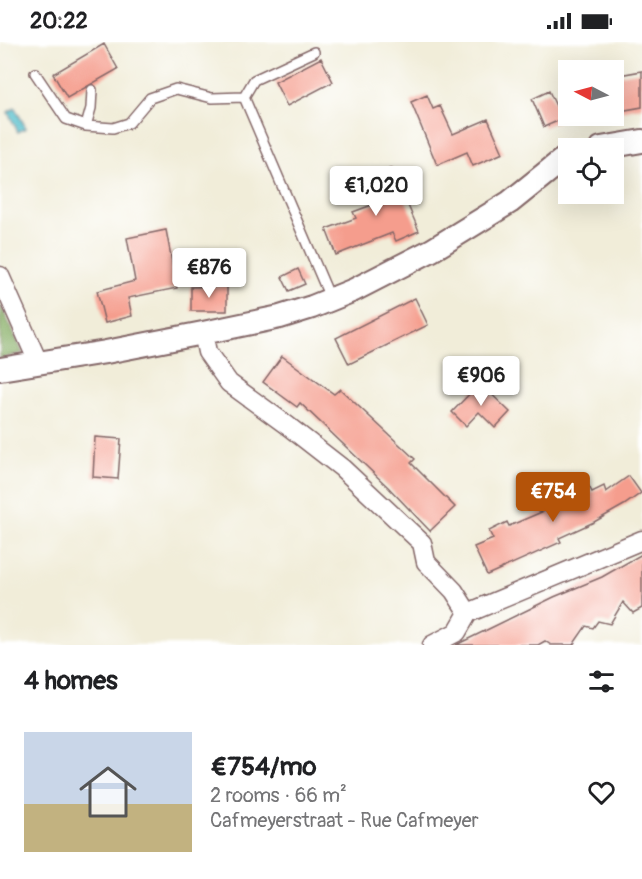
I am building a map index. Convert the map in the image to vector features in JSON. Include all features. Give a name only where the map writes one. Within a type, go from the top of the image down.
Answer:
[{"type":"street","points":[[624,144],[642,141]]},
{"type":"street","points":[[0,369],[203,333],[280,317],[312,307],[354,290],[432,250],[510,202],[558,163]]},
{"type":"street","points":[[0,276],[38,362]]},
{"type":"street","points":[[203,333],[207,352],[229,383],[342,468],[422,543],[426,562],[454,591],[468,613]]},
{"type":"street","points":[[432,645],[457,632],[468,613],[642,540]]},
{"type":"lane","points":[[243,97],[254,81],[314,51]]},
{"type":"lane","points":[[35,73],[66,119],[86,126],[113,128],[129,123],[150,98],[176,89],[212,98],[243,97]]},
{"type":"lane","points":[[86,126],[91,108],[92,90]]},
{"type":"lane","points":[[243,97],[330,300]]},
{"type":"green space","points":[[0,304],[23,353],[0,359]]},
{"type":"water","points":[[15,108],[26,128],[18,132],[8,112]]},
{"type":"building","points":[[104,44],[118,69],[67,98],[53,74]]},
{"type":"building","points":[[321,58],[333,82],[287,106],[275,82]]},
{"type":"building","points":[[642,71],[642,107],[624,110],[624,74]]},
{"type":"building","points":[[549,91],[558,110],[558,121],[544,127],[532,99]]},
{"type":"building","points":[[427,95],[433,109],[440,106],[453,134],[488,119],[503,153],[473,166],[467,152],[437,165],[411,102]]},
{"type":"building","points":[[392,168],[419,231],[396,241],[392,233],[336,255],[326,229],[356,218],[353,212],[380,202],[369,177]]},
{"type":"building","points":[[166,230],[177,288],[128,298],[132,316],[105,323],[97,291],[135,281],[127,238]]},
{"type":"building","points":[[298,269],[305,284],[289,291],[282,277]]},
{"type":"building","points":[[227,286],[227,311],[191,311],[191,287]]},
{"type":"building","points":[[415,298],[428,325],[349,364],[336,338]]},
{"type":"building","points":[[282,356],[334,394],[340,389],[415,459],[411,463],[455,507],[430,531],[388,487],[300,403],[297,407],[263,382]]},
{"type":"building","points":[[480,383],[510,412],[495,428],[479,412],[466,426],[452,412]]},
{"type":"building","points":[[95,437],[121,439],[118,479],[93,477]]},
{"type":"building","points":[[629,476],[641,493],[624,505],[559,538],[561,542],[487,575],[474,547],[493,539],[489,531],[507,522],[509,526],[544,511],[542,505],[561,497],[557,490],[584,477],[592,492],[604,486],[606,492]]},
{"type":"building","points":[[642,554],[642,608],[633,613],[623,602],[610,624],[598,621],[593,628],[586,626],[573,645],[551,645],[545,641],[538,645],[456,645],[554,597],[602,577]]}]
